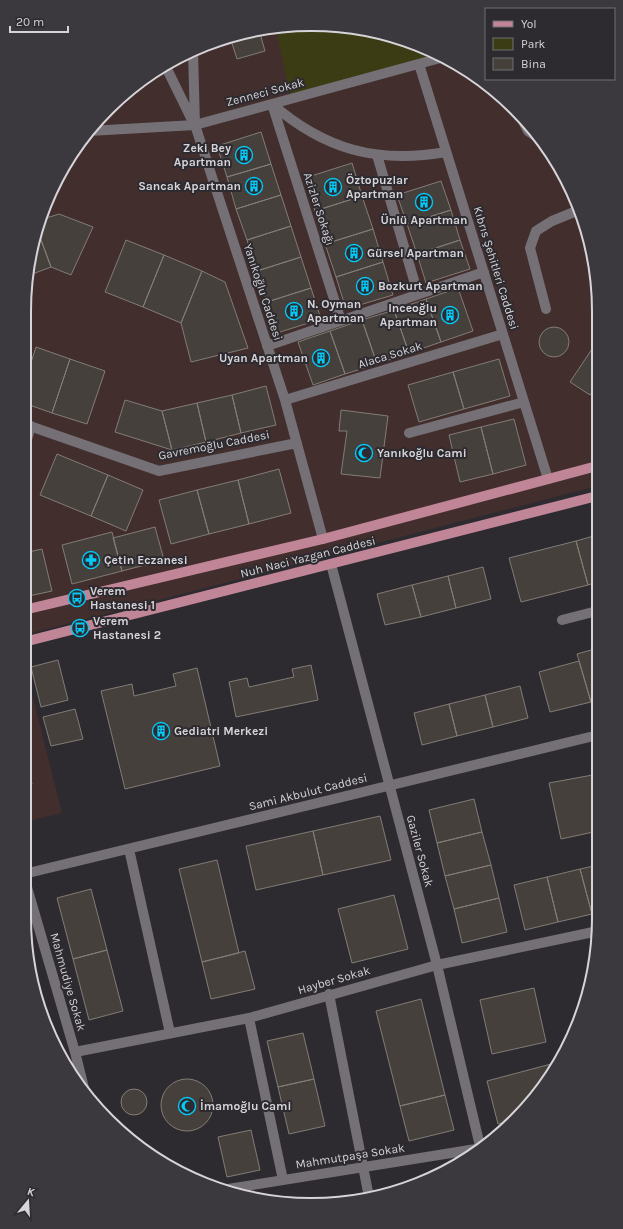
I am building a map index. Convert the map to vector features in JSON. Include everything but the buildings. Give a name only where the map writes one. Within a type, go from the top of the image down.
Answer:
[{"type":"main road","name":"Nuh Naci Yazgan Caddesi","points":[[31,608],[322,539],[592,467]]},
{"type":"main road","name":"Nuh Naci Yazgan Caddesi","points":[[31,640],[592,497]]},
{"type":"street","name":"Yanıkoğlu Caddesi","points":[[193,57],[195,125],[285,400],[322,539]]},
{"type":"street","name":"Zenneci Sokak","points":[[98,130],[195,125],[435,60]]},
{"type":"street","name":"Kıbrıs Şehitleri Caddesi","points":[[419,64],[548,479]]},
{"type":"street","points":[[168,71],[195,125]]},
{"type":"street","points":[[272,104],[303,128],[338,146],[377,155],[400,157],[424,156],[446,152]]},
{"type":"street","name":"Azizler Sokağı","points":[[272,104],[341,321]]},
{"type":"street","points":[[377,155],[418,294]]},
{"type":"street","points":[[546,309],[530,248],[536,231],[552,221],[574,213]]},
{"type":"street","points":[[267,346],[484,272]]},
{"type":"street","name":"Alaca Sokak","points":[[285,400],[503,334]]},
{"type":"street","points":[[409,432],[524,402]]},
{"type":"street","name":"Gavremoğlu Caddesi","points":[[31,426],[159,470],[297,443]]},
{"type":"street","name":"Gaziler Sokak","points":[[331,564],[437,965],[479,1142]]},
{"type":"street","points":[[562,620],[592,612]]},
{"type":"street","name":"Sami Akbulut Caddesi","points":[[31,874],[592,736]]},
{"type":"street","points":[[129,849],[170,1033]]},
{"type":"street","name":"Mahmudiye Sokak","points":[[31,900],[81,1078]]},
{"type":"street","name":"Hayber Sokak","points":[[75,1052],[249,1018],[329,994],[437,965],[591,932]]},
{"type":"street","points":[[329,994],[368,1192]]},
{"type":"street","points":[[249,1018],[283,1180]]},
{"type":"street","name":"Mahmutpaşa Sokak","points":[[237,1187],[468,1150]]},
{"type":"shaded area","points":[[312,31],[348,33],[366,36],[419,52],[467,78],[510,113],[534,141],[545,156],[563,187],[577,221],[587,257],[590,275],[592,312],[592,487],[31,633],[31,312],[33,275],[36,257],[52,204],[78,156],[113,113],[156,78],[204,52],[257,36],[275,33]]},
{"type":"shaded area","points":[[31,690],[62,813],[31,820]]},
{"type":"green space","points":[[312,31],[348,33],[366,36],[402,46],[429,57],[291,98],[277,33]]},
{"type":"place","name":"Zeki Bey Apartman","points":[[244,155]]},
{"type":"place","name":"Sancak Apartman","points":[[254,186]]},
{"type":"place","name":"Öztopuzlar Apartman","points":[[333,187]]},
{"type":"place","name":"Ünlü Apartman","points":[[424,202]]},
{"type":"place","name":"Gürsel Apartman","points":[[354,253]]},
{"type":"place","name":"Bozkurt Apartman","points":[[365,286]]},
{"type":"place","name":"N. Oyman Apartman","points":[[294,311]]},
{"type":"place","name":"Inceoğlu Apartman","points":[[450,315]]},
{"type":"place","name":"Uyan Apartman","points":[[321,358]]},
{"type":"place","name":"Yanıkoğlu Cami","points":[[364,453]]},
{"type":"place","name":"Çetin Eczanesi","points":[[91,560]]},
{"type":"place","name":"Verem Hastanesi 1","points":[[77,598]]},
{"type":"place","name":"Verem Hastanesi 2","points":[[80,628]]},
{"type":"place","name":"Gediatri Merkezi","points":[[161,731]]},
{"type":"place","name":"İmamoğlu Cami","points":[[187,1106]]}]
